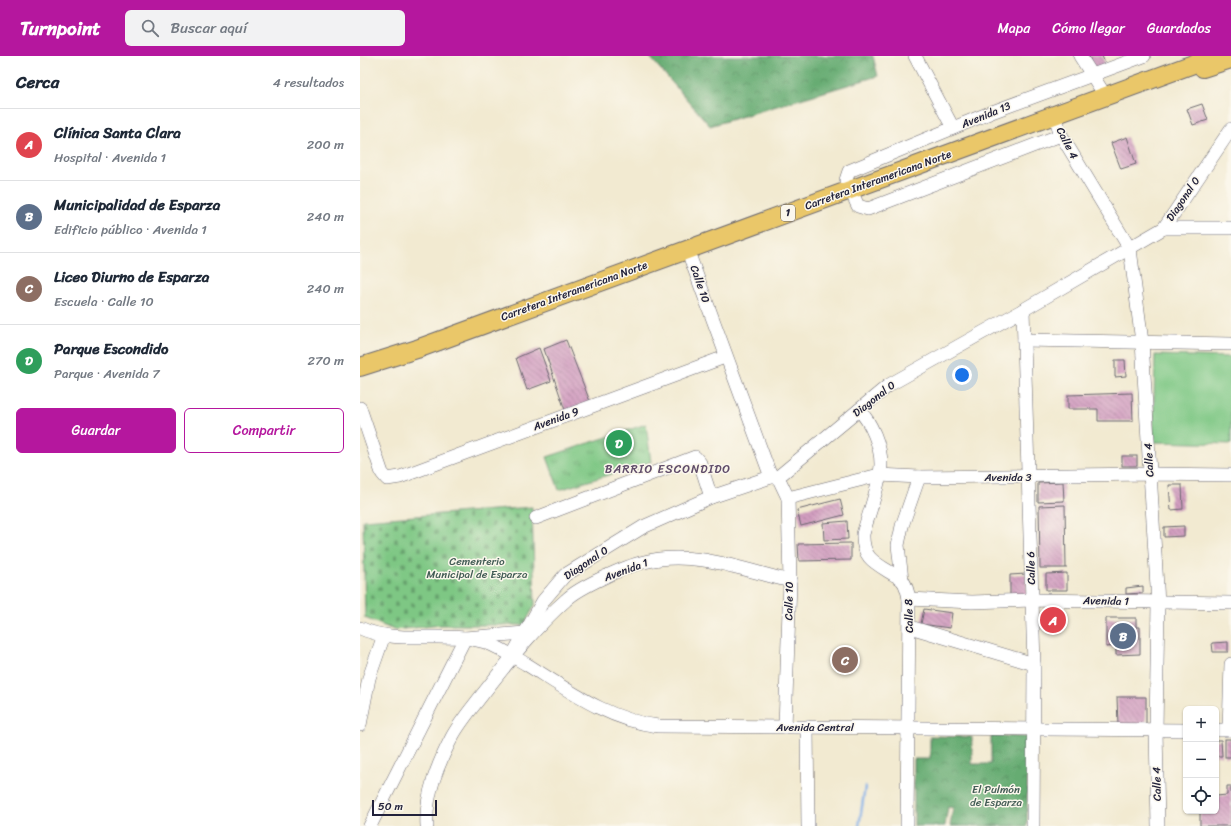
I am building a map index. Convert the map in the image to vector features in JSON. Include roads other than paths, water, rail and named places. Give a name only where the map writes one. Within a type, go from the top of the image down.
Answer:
[{"type":"highway","name":"Carretera Interamericana Norte","points":[[360,368],[417,349],[1215,56]]},
{"type":"highway","points":[[1142,84],[1154,86],[1231,59]]},
{"type":"street","points":[[915,56],[953,128]]},
{"type":"street","points":[[1080,56],[1106,97]]},
{"type":"street","name":"Avenida 13","points":[[850,190],[846,180],[849,171],[953,128],[1144,56]]},
{"type":"street","name":"Calle 4","points":[[1055,116],[1061,135],[1130,249],[1142,342],[1158,603],[1156,730],[1158,826]]},
{"type":"street","name":"Diagonal 0","points":[[512,656],[543,601],[565,575],[643,527],[711,497],[774,477],[859,410],[888,385],[1023,310],[1164,228],[1231,129]]},
{"type":"street","points":[[850,190],[858,206],[868,209],[1061,135]]},
{"type":"street","points":[[1164,228],[1231,228]]},
{"type":"street","name":"Calle 10","points":[[687,249],[725,357],[774,477],[788,498],[790,582],[785,728]]},
{"type":"street","name":"Calle 6","points":[[1023,310],[1034,664],[1033,826]]},
{"type":"street","points":[[1024,340],[1231,344]]},
{"type":"street","name":"Avenida 9","points":[[360,408],[382,473],[387,479],[400,477],[725,357]]},
{"type":"street","points":[[859,410],[867,418],[880,458],[879,475],[863,534],[862,544],[865,553],[873,562],[902,580]]},
{"type":"street","points":[[536,518],[695,457],[700,463],[711,497]]},
{"type":"street","name":"Avenida 3","points":[[788,498],[879,475],[919,477],[1029,477],[1149,474],[1231,475]]},
{"type":"street","name":"Calle 8","points":[[907,826],[910,627],[909,600],[907,588],[902,580],[898,546],[902,526],[919,477]]},
{"type":"street","name":"Avenida 1","points":[[512,656],[567,599],[602,578],[644,562],[673,558],[703,560],[790,582]]},
{"type":"street","name":"Avenida 1","points":[[909,600],[972,602],[1032,600],[1231,603]]},
{"type":"street","points":[[910,627],[1034,664]]},
{"type":"street","name":"Avenida Central","points":[[360,628],[384,635],[435,635],[481,641],[512,656],[602,710],[638,723],[658,726],[1183,730]]},
{"type":"street","name":"Avenida Central","points":[[465,638],[525,633]]},
{"type":"street","points":[[360,726],[369,678],[384,635]]},
{"type":"street","points":[[370,826],[465,638]]},
{"type":"street","points":[[428,826],[428,800],[436,773],[452,736],[512,656]]},
{"type":"street","points":[[1225,730],[1231,664]]},
{"type":"street","points":[[807,727],[808,826]]},
{"type":"waterway","points":[[859,826],[865,787]]},
{"type":"place","name":"Parque Escondido","points":[[619,443]]},
{"type":"place","name":"Clínica Santa Clara","points":[[1053,620]]},
{"type":"place","name":"Municipalidad de Esparza","points":[[1123,636]]},
{"type":"place","name":"Liceo Diurno de Esparza","points":[[845,660]]},
{"type":"district","name":"BARRIO ESCONDIDO","points":[[668,469]]},
{"type":"park label","name":"Cementerio Municipal de Esparza","points":[[477,567]]},
{"type":"park label","name":"El Pulmón de Esparza","points":[[996,795]]}]
